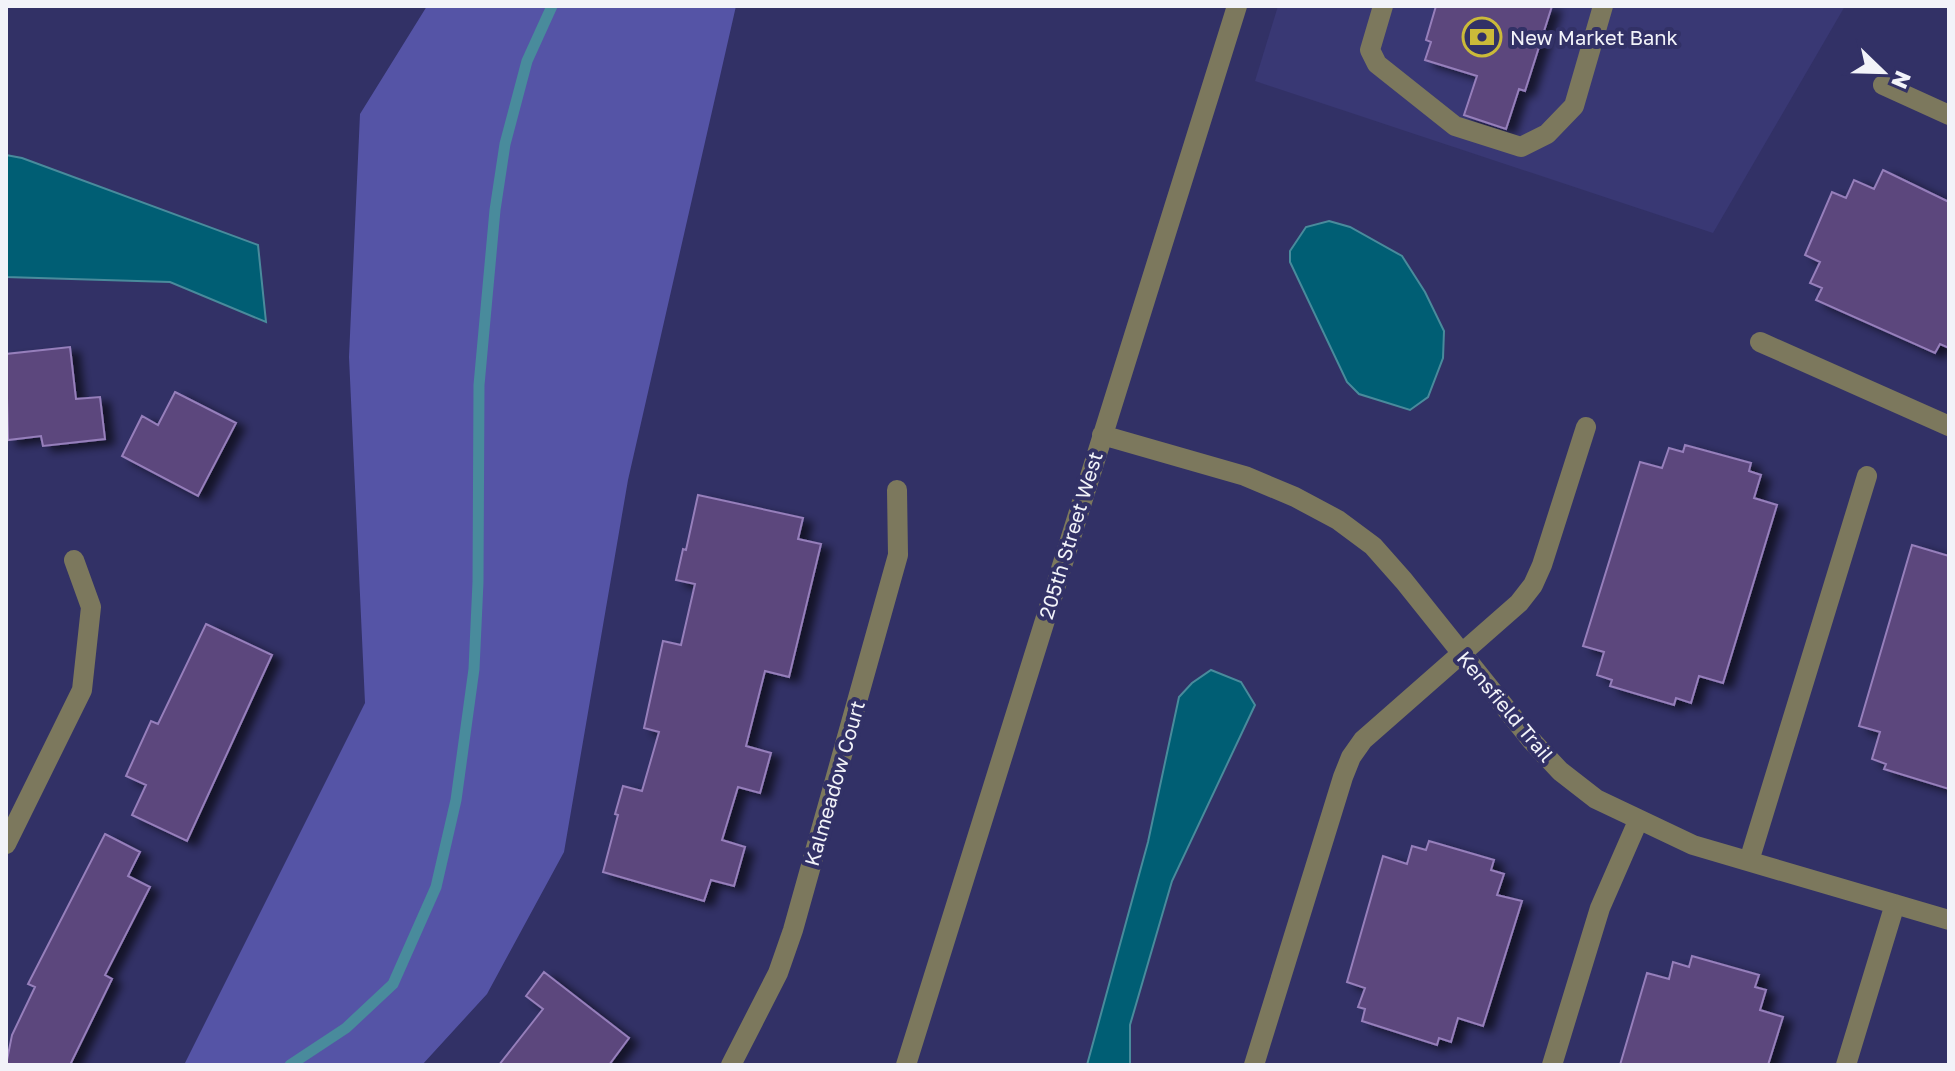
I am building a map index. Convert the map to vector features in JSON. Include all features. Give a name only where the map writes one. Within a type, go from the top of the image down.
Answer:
[{"type":"street","name":"205th Street West","points":[[906,1065],[1237,6]]},
{"type":"street","points":[[1383,6],[1370,50],[1377,64],[1455,126],[1521,147],[1547,134],[1574,106],[1603,6]]},
{"type":"street","points":[[1883,85],[1949,115]]},
{"type":"street","points":[[1760,342],[1949,426]]},
{"type":"street","points":[[1254,1065],[1351,757],[1369,734],[1519,603],[1533,585],[1586,427]]},
{"type":"street","name":"Kensfield Trail","points":[[1102,435],[1245,476],[1295,497],[1338,520],[1373,546],[1532,741],[1560,771],[1596,799],[1693,845],[1949,920]]},
{"type":"street","points":[[1749,861],[1867,476]]},
{"type":"street","name":"Kalmeadow Court","points":[[731,1065],[778,973],[793,930],[898,555],[897,490]]},
{"type":"street","points":[[6,844],[82,690],[91,607],[74,560]]},
{"type":"street","points":[[1552,1065],[1600,908],[1638,821]]},
{"type":"street","points":[[1846,1065],[1895,904]]},
{"type":"shaded area","points":[[427,6],[736,6],[628,480],[564,852],[487,994],[422,1065],[184,1065],[365,703],[349,357],[360,114]]},
{"type":"shaded area","points":[[1278,6],[1845,6],[1713,233],[1255,81]]},
{"type":"water","points":[[6,155],[22,158],[258,245],[266,322],[170,282],[6,277]]},
{"type":"water","points":[[1329,221],[1350,227],[1402,256],[1425,292],[1444,331],[1443,358],[1428,397],[1410,410],[1359,394],[1347,382],[1290,262],[1290,251],[1306,227]]},
{"type":"water","points":[[1211,670],[1241,682],[1255,705],[1172,881],[1130,1025],[1130,1065],[1087,1065],[1148,842],[1179,697]]},
{"type":"building","points":[[1436,6],[1552,6],[1525,91],[1519,89],[1506,129],[1464,115],[1477,76],[1425,60],[1431,42],[1426,40]]},
{"type":"building","points":[[1883,170],[1949,202],[1949,348],[1940,344],[1935,353],[1816,300],[1822,288],[1810,283],[1820,262],[1805,255],[1832,192],[1846,198],[1854,180],[1874,189]]},
{"type":"building","points":[[70,347],[76,399],[100,397],[105,439],[43,446],[41,436],[8,440],[6,354]]},
{"type":"building","points":[[175,392],[236,423],[198,496],[122,456],[142,416],[158,425]]},
{"type":"building","points":[[1685,445],[1751,463],[1749,471],[1761,475],[1754,498],[1777,505],[1723,683],[1699,676],[1691,703],[1676,698],[1674,705],[1610,686],[1612,680],[1597,675],[1604,652],[1583,646],[1640,462],[1662,468],[1669,448],[1683,452]]},
{"type":"building","points":[[698,495],[803,518],[798,539],[821,544],[789,677],[765,671],[746,746],[771,753],[760,793],[738,787],[722,840],[745,847],[734,886],[711,880],[704,901],[603,872],[623,786],[642,791],[659,732],[644,728],[663,641],[681,645],[695,584],[676,580]]},
{"type":"building","points":[[1912,545],[1949,556],[1949,789],[1884,769],[1886,764],[1872,759],[1880,732],[1859,726]]},
{"type":"building","points":[[206,624],[272,655],[187,841],[132,815],[146,785],[126,776],[151,721],[158,724]]},
{"type":"building","points":[[105,834],[140,852],[128,876],[150,887],[105,975],[112,979],[70,1065],[6,1065],[12,1035],[35,987],[28,984]]},
{"type":"building","points":[[1429,841],[1494,860],[1491,870],[1504,874],[1497,895],[1522,901],[1483,1026],[1458,1018],[1451,1042],[1439,1038],[1437,1045],[1362,1021],[1365,1009],[1358,1007],[1365,988],[1347,982],[1383,856],[1407,864],[1412,846],[1426,850]]},
{"type":"building","points":[[1692,956],[1759,975],[1755,987],[1766,990],[1760,1010],[1783,1017],[1768,1065],[1620,1065],[1647,973],[1669,979],[1673,962],[1689,967]]},
{"type":"building","points":[[544,972],[629,1038],[609,1065],[499,1065],[543,1009],[526,996]]},
{"type":"waterway","points":[[290,1065],[346,1028],[393,984],[436,887],[456,800],[474,669],[478,582],[479,385],[495,210],[505,144],[527,61],[552,6]]},
{"type":"place","name":"New Market Bank","points":[[1482,37]]}]
